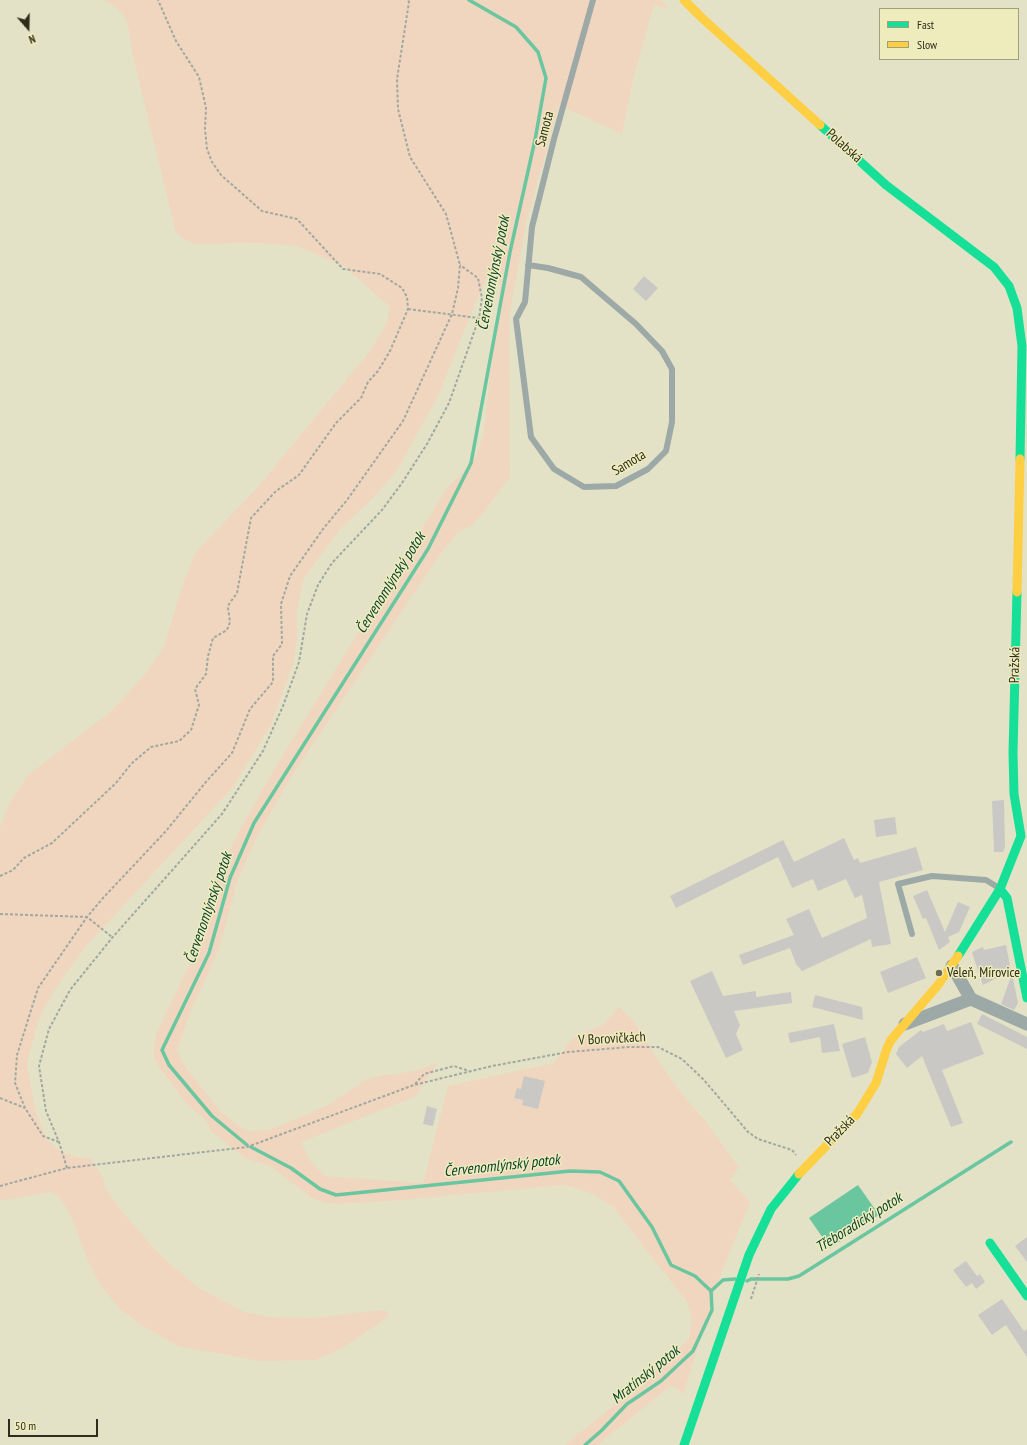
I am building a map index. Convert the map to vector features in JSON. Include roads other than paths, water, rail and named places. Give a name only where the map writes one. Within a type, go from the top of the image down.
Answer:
[{"type":"street","name":"Polabská","points":[[684,0],[886,185],[994,267],[1009,286]]},
{"type":"street","name":"Pražská","points":[[684,1445],[749,1255],[771,1209],[805,1167],[856,1114],[871,1091],[887,1048],[904,1024],[938,985],[952,966],[1000,888],[1024,834],[1014,794],[1013,753],[1024,349],[1016,308],[1009,286]]},
{"type":"street","points":[[1000,888],[1007,898],[1027,998]]},
{"type":"street","points":[[952,966],[971,999],[1027,1024]]},
{"type":"street","points":[[904,1024],[971,999]]},
{"type":"street","points":[[990,1243],[1027,1296]]},
{"type":"lane","name":"Samota","points":[[528,265],[548,268],[581,277],[636,324],[662,351],[672,369],[672,422],[666,451],[648,469],[616,486],[584,487],[554,468],[531,437],[516,319],[525,302],[528,265],[532,227],[554,139],[593,0]]},
{"type":"lane","points":[[912,934],[898,884],[932,876],[986,880],[1000,888]]},
{"type":"water","points":[[858,1185],[879,1215],[830,1248],[809,1218]]},
{"type":"waterway","name":"Červenomlýnský potok","points":[[247,1145],[212,1116],[169,1065],[162,1050],[209,953],[230,878],[254,823],[428,549],[471,463],[510,252],[535,140],[546,78],[538,52],[516,27],[469,0]]},
{"type":"waterway","name":"Třeboradický potok","points":[[747,1281],[751,1279],[788,1279],[799,1276],[1011,1142]]},
{"type":"waterway","name":"Červenomlýnský potok","points":[[251,1147],[291,1168],[320,1189],[336,1195],[570,1171],[600,1172],[619,1181],[652,1227],[671,1265],[695,1276],[711,1291]]},
{"type":"waterway","name":"Třeboradický potok","points":[[711,1291],[723,1280],[735,1279]]},
{"type":"waterway","name":"Mratínský potok","points":[[585,1445],[627,1404],[661,1381],[693,1351],[712,1310],[711,1291]]},
{"type":"place","name":"Veleň, Mírovice","points":[[939,973]]}]
